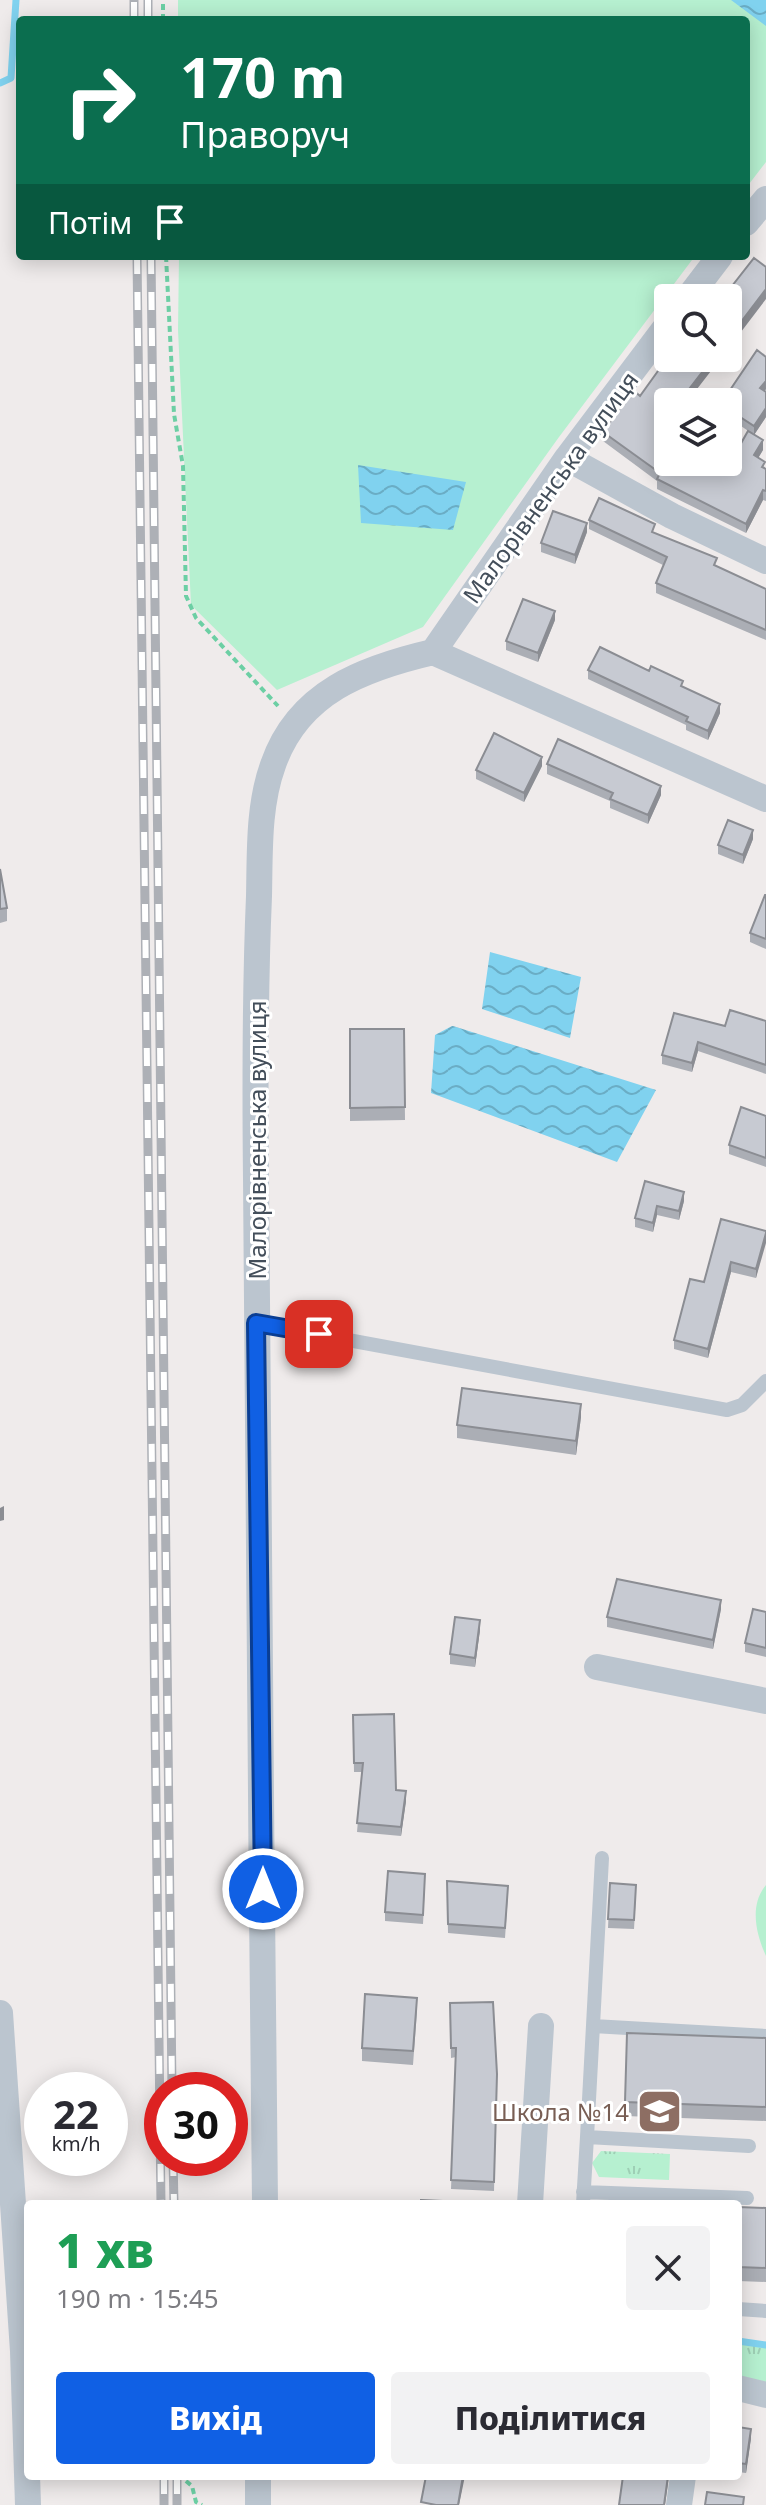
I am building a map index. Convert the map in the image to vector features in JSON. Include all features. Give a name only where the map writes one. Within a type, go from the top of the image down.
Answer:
[{"type":"street","points":[[699,284],[717,260]]},
{"type":"street","name":"Малорівненська вулиця","points":[[265,2200],[256,1323],[257,942],[261,844],[272,766],[295,723],[312,702],[343,681],[379,665],[433,652],[567,458],[654,343]]},
{"type":"street","points":[[567,458],[672,516],[766,561]]},
{"type":"street","points":[[433,652],[766,799]]},
{"type":"street","points":[[597,1667],[766,1701]]},
{"type":"street","points":[[0,2013],[24,2382]]},
{"type":"street","points":[[530,2200],[541,2026]]},
{"type":"street","points":[[742,2389],[766,2395]]},
{"type":"street","points":[[27,2480],[28,2505]]},
{"type":"street","points":[[258,2480],[258,2505]]},
{"type":"street","points":[[679,2505],[682,2480]]},
{"type":"lane","points":[[256,1323],[727,1410],[742,1405],[766,1381]]},
{"type":"lane","points":[[602,1858],[583,2198],[747,2198]]},
{"type":"lane","points":[[593,2026],[766,2036]]},
{"type":"lane","points":[[587,2137],[749,2146]]},
{"type":"lane","points":[[742,2309],[766,2311]]},
{"type":"path","points":[[166,260],[174,414],[183,466],[186,596],[196,618],[295,723]]},
{"type":"path","points":[[186,2481],[192,2486],[196,2502],[202,2505]]},
{"type":"green space","points":[[178,0],[766,0],[766,162],[750,183],[750,16],[178,16]]},
{"type":"green space","points":[[179,260],[692,260],[674,284],[654,284],[654,311],[423,627],[277,690],[191,605],[178,330]]},
{"type":"green space","points":[[766,1885],[766,1956],[759,1938],[756,1910],[757,1901]]},
{"type":"green space","points":[[601,2151],[670,2154],[669,2180],[599,2177],[592,2163]]},
{"type":"green space","points":[[742,2342],[766,2345],[766,2383],[742,2377]]},
{"type":"water","points":[[731,0],[766,0],[766,26]]},
{"type":"water","points":[[358,465],[466,482],[453,530],[361,523]]},
{"type":"water","points":[[490,952],[581,977],[570,1038],[482,1009]]},
{"type":"water","points":[[452,1026],[656,1090],[617,1162],[431,1093],[435,1035]]},
{"type":"building","points":[[754,258],[766,267],[766,289],[742,321],[742,284],[734,284]]},
{"type":"building","points":[[757,350],[766,357],[766,381],[760,388],[766,392],[766,408],[754,426],[742,418],[742,388],[731,388]]},
{"type":"building","points":[[657,372],[702,372],[690,388],[654,388],[654,469],[603,432],[633,390],[640,396]]},
{"type":"building","points":[[748,431],[763,440],[754,455],[765,462],[762,467],[766,469],[766,491],[763,490],[746,524],[657,479],[658,476],[742,476],[742,442]]},
{"type":"building","points":[[599,498],[655,524],[652,532],[717,558],[714,565],[766,589],[766,630],[656,583],[667,557],[589,520]]},
{"type":"building","points":[[553,511],[587,523],[575,555],[541,543]]},
{"type":"building","points":[[523,599],[555,611],[538,653],[506,641]]},
{"type":"building","points":[[600,647],[649,671],[651,666],[683,681],[681,686],[720,704],[708,731],[686,721],[688,717],[588,670]]},
{"type":"building","points":[[494,733],[542,757],[524,793],[476,770]]},
{"type":"building","points":[[558,739],[661,786],[648,815],[610,799],[613,793],[547,764]]},
{"type":"building","points":[[728,820],[753,830],[743,855],[718,845]]},
{"type":"building","points":[[0,869],[7,908],[0,909]]},
{"type":"building","points":[[766,895],[766,939],[750,933]]},
{"type":"building","points":[[730,1010],[766,1021],[766,1065],[698,1042],[692,1063],[662,1055],[674,1013],[725,1026]]},
{"type":"building","points":[[350,1029],[404,1029],[405,1107],[350,1108]]},
{"type":"building","points":[[741,1107],[766,1116],[766,1158],[729,1145]]},
{"type":"building","points":[[645,1181],[684,1192],[679,1211],[657,1206],[653,1223],[635,1218]]},
{"type":"building","points":[[721,1219],[766,1233],[756,1269],[731,1262],[708,1349],[674,1340],[690,1279],[704,1282]]},
{"type":"building","points":[[462,1388],[581,1404],[576,1441],[457,1425]]},
{"type":"building","points":[[617,1579],[721,1600],[713,1640],[607,1617]]},
{"type":"building","points":[[753,1609],[766,1612],[766,1648],[745,1643]]},
{"type":"building","points":[[455,1617],[480,1620],[475,1658],[450,1654]]},
{"type":"building","points":[[394,1714],[396,1790],[406,1791],[401,1827],[357,1823],[363,1763],[354,1763],[353,1715]]},
{"type":"building","points":[[388,1871],[425,1874],[423,1915],[385,1912]]},
{"type":"building","points":[[447,1881],[508,1886],[505,1928],[448,1924]]},
{"type":"building","points":[[610,1883],[636,1885],[634,1920],[608,1919]]},
{"type":"building","points":[[365,1994],[417,1998],[413,2051],[362,2048]]},
{"type":"building","points":[[493,2002],[497,2074],[494,2182],[451,2180],[456,2048],[451,2048],[450,2003]]},
{"type":"building","points":[[627,2033],[766,2038],[766,2107],[625,2102]]},
{"type":"building","points":[[742,2207],[766,2208],[766,2268],[742,2267]]},
{"type":"building","points":[[742,2428],[751,2429],[746,2464],[742,2464]]},
{"type":"building","points":[[425,2480],[462,2480],[458,2505],[421,2502]]},
{"type":"building","points":[[622,2480],[667,2480],[664,2505],[619,2505]]},
{"type":"building","points":[[707,2492],[744,2497],[743,2505],[705,2505]]},
{"type":"waterway","points":[[0,83],[11,78],[16,0]]},
{"type":"waterway","points":[[742,2342],[766,2345]]},
{"type":"railway","points":[[134,0],[134,16]]},
{"type":"railway","points":[[148,0],[148,16]]},
{"type":"railway","points":[[137,260],[161,2200]]},
{"type":"railway","points":[[151,260],[172,2072]]},
{"type":"railway","points":[[173,2176],[174,2200]]},
{"type":"railway","points":[[164,2480],[164,2505]]},
{"type":"railway","points":[[177,2480],[177,2505]]},
{"type":"place","name":"Школа №14","points":[[660,2111]]},
{"type":"route","points":[[263,1889],[256,1323],[319,1334]]}]
